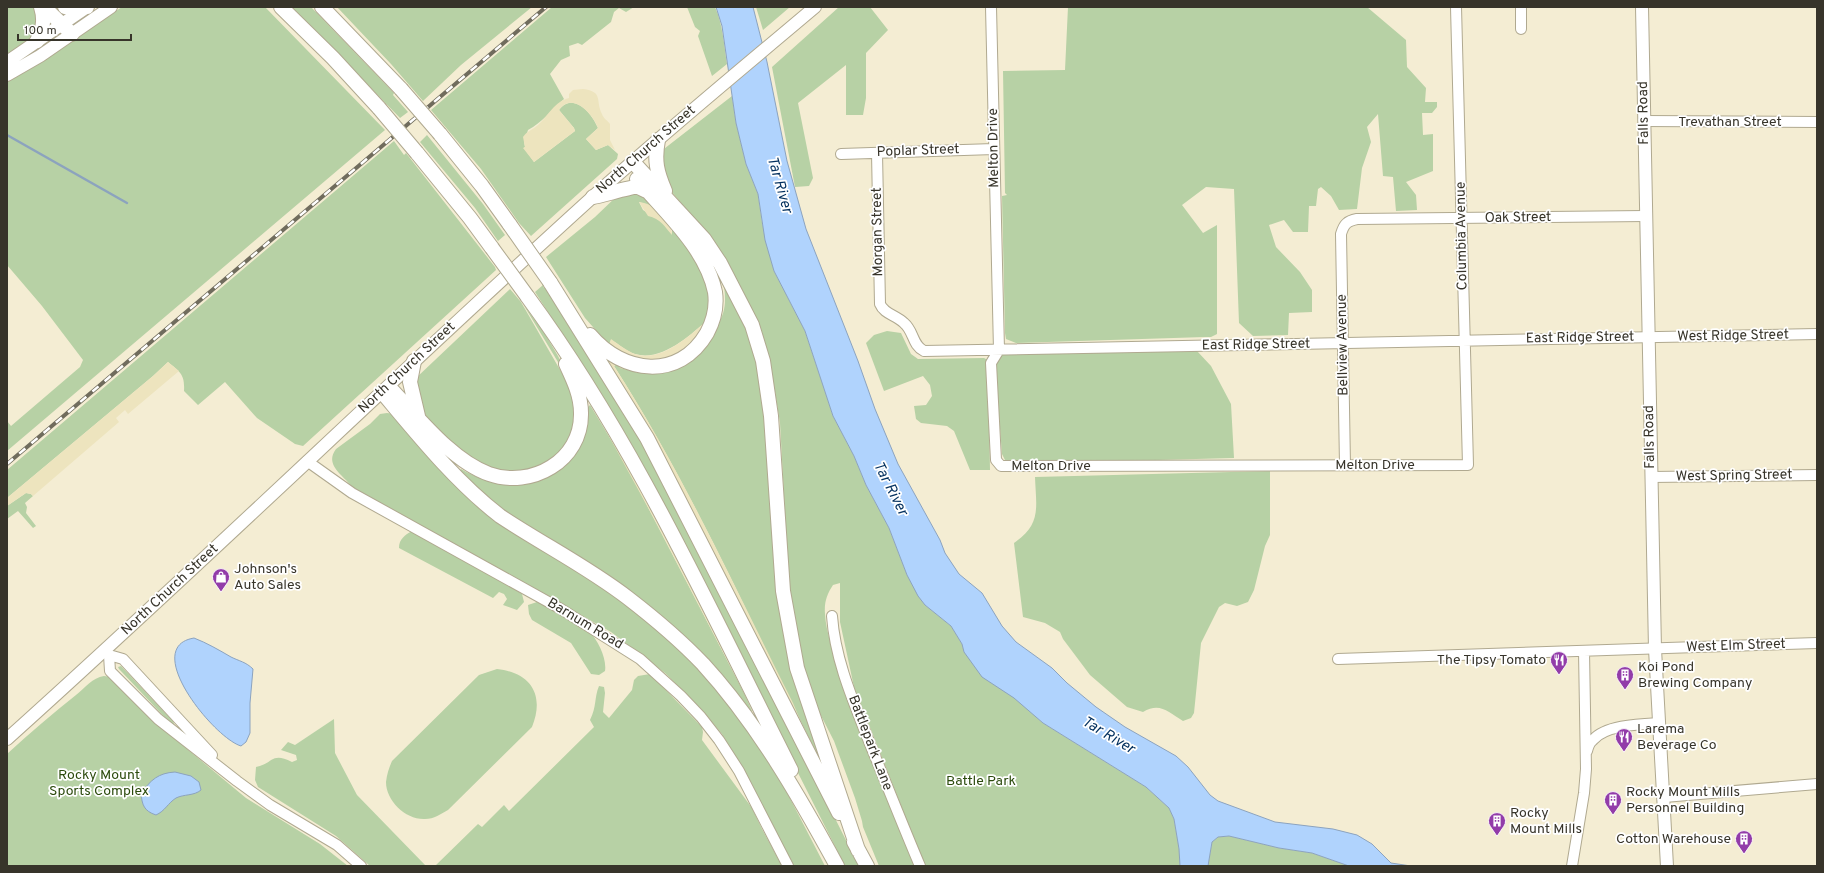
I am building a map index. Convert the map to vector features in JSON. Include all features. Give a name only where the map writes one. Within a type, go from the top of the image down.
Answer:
[{"type":"highway","points":[[38,40],[43,28],[44,18],[40,7]]},
{"type":"highway","points":[[44,7],[67,30]]},
{"type":"highway","points":[[65,7],[87,7]]},
{"type":"highway","points":[[280,7],[333,58],[379,108],[417,153],[470,218],[551,328],[594,394],[663,517],[811,810],[818,831]]},
{"type":"highway","points":[[322,7],[401,89],[440,134],[482,186],[553,286],[595,341],[629,363],[649,367],[666,366],[681,359],[699,343],[710,327],[715,311],[715,294],[710,274],[702,256],[647,191],[630,165]]},
{"type":"highway","points":[[658,140],[655,156],[656,166],[658,176],[668,199]]},
{"type":"highway","points":[[630,165],[668,199],[704,239],[720,263],[752,325],[763,361],[771,416],[783,591],[791,640],[800,675],[858,850]]},
{"type":"highway","points":[[593,197],[621,192],[637,187],[647,191]]},
{"type":"highway","points":[[553,286],[647,438],[867,866]]},
{"type":"highway","points":[[385,389],[419,418],[458,458],[488,474],[503,478],[520,479],[538,475],[555,465],[571,448],[579,431],[581,412],[575,383],[551,328]]},
{"type":"highway","points":[[414,361],[410,382],[419,418]]},
{"type":"highway","points":[[385,389],[440,461],[486,505],[500,516],[628,598],[669,632],[702,664],[727,694],[769,750],[818,831],[837,866]]},
{"type":"main road","points":[[7,75],[40,56],[67,30],[87,7]]},
{"type":"main road","points":[[7,62],[38,40],[67,30],[111,7]]},
{"type":"main road","name":"North Church Street","points":[[7,739],[107,653],[307,461],[593,197],[698,105],[815,7]]},
{"type":"main road","name":"Falls Road","points":[[1642,7],[1655,649],[1667,866]]},
{"type":"street","name":"Melton Drive","points":[[991,7],[999,350],[991,362],[996,460],[1001,466],[1468,465]]},
{"type":"street","name":"Columbia Avenue","points":[[1456,7],[1468,465]]},
{"type":"street","points":[[1521,7],[1521,29]]},
{"type":"street","name":"Trevathan Street","points":[[1644,121],[1817,122]]},
{"type":"street","name":"Poplar Street","points":[[841,154],[994,149]]},
{"type":"street","name":"Morgan Street","points":[[877,153],[880,304],[883,310]]},
{"type":"street","name":"Oak Street","points":[[1344,225],[1350,220],[1357,219],[1646,216]]},
{"type":"street","name":"Bellview Avenue","points":[[1344,225],[1341,234],[1345,465]]},
{"type":"street","name":"East Ridge Street","points":[[883,310],[906,324],[915,343],[919,349],[924,351],[1648,337]]},
{"type":"street","name":"West Ridge Street","points":[[1648,337],[1817,334]]},
{"type":"street","name":"Barnum Road","points":[[307,461],[352,492],[561,609],[640,659],[681,696],[701,717],[719,740],[739,771],[788,866]]},
{"type":"street","name":"West Spring Street","points":[[1651,477],[1817,475]]},
{"type":"street","name":"Battlepark Lane","points":[[832,616],[840,661],[859,717],[920,866]]},
{"type":"street","name":"West Elm Street","points":[[1338,659],[1584,652],[1817,643]]},
{"type":"street","points":[[1572,866],[1584,796],[1586,751],[1584,652]]},
{"type":"street","points":[[107,653],[123,659],[237,781]]},
{"type":"street","points":[[107,653],[110,671],[158,719],[270,805],[337,845],[361,866]]},
{"type":"street","points":[[1586,751],[1593,739],[1604,733],[1634,724],[1659,723]]},
{"type":"street","points":[[1664,797],[1817,784]]},
{"type":"green space","points":[[7,7],[36,7],[38,24],[32,36],[27,41],[7,55]]},
{"type":"green space","points":[[122,7],[265,7],[385,130],[7,451],[7,421],[11,426],[80,367],[83,360],[42,306],[7,265],[7,82]]},
{"type":"green space","points":[[292,7],[311,7],[394,93],[393,95],[408,112],[400,118]]},
{"type":"green space","points":[[337,7],[532,7],[461,65],[423,101],[391,64]]},
{"type":"green space","points":[[552,7],[634,7],[626,12],[619,8],[614,12],[611,22],[582,45],[578,43],[569,46],[570,56],[561,60],[550,74],[564,99],[542,120],[528,130],[524,142],[524,148],[534,162],[575,131],[559,110],[564,105],[570,103],[576,103],[582,106],[595,122],[598,128],[586,139],[596,150],[608,145],[618,154],[617,159],[531,236],[519,223],[481,169],[431,110]]},
{"type":"green space","points":[[687,7],[715,7],[718,14],[723,35],[727,64],[712,76],[698,36],[700,31],[695,27]]},
{"type":"green space","points":[[756,7],[790,7],[763,30]]},
{"type":"green space","points":[[839,7],[870,7],[888,30],[866,53],[866,98],[863,115],[846,115],[846,65],[798,103],[813,178],[809,186],[795,187],[772,67]]},
{"type":"green space","points":[[1068,7],[1367,7],[1406,40],[1407,67],[1426,88],[1425,102],[1437,102],[1437,107],[1432,113],[1422,113],[1423,135],[1433,134],[1433,171],[1406,182],[1416,195],[1417,210],[1396,211],[1393,177],[1383,176],[1378,114],[1367,127],[1371,142],[1362,168],[1357,209],[1339,210],[1331,196],[1321,187],[1318,189],[1316,206],[1309,206],[1308,232],[1293,232],[1284,220],[1269,225],[1276,247],[1300,272],[1312,290],[1312,312],[1289,313],[1288,335],[1253,336],[1239,323],[1234,189],[1206,187],[1182,205],[1203,233],[1217,225],[1217,334],[1211,337],[1016,343],[1006,339],[1002,196],[1007,195],[1005,193],[1003,71],[1065,70]]},
{"type":"green space","name":"Battle Park","points":[[732,96],[736,123],[746,164],[758,194],[762,222],[774,271],[805,331],[833,416],[854,456],[866,485],[889,528],[907,575],[925,605],[951,626],[962,644],[964,652],[1043,723],[1146,787],[1169,808],[1174,819],[1180,866],[925,866],[854,687],[840,622],[840,583],[833,585],[826,602],[825,614],[829,635],[856,720],[916,866],[879,866],[863,827],[855,798],[834,741],[814,702],[791,622],[780,423],[773,379],[766,359],[703,229],[671,191],[666,180],[660,152]]},
{"type":"green space","points":[[427,135],[483,204],[505,235],[498,241],[475,208],[420,142]]},
{"type":"green space","points":[[394,141],[404,155],[406,153],[496,270],[303,446],[295,444],[257,418],[225,382],[198,405],[184,391],[184,381],[181,374],[168,362],[7,498],[7,470]]},
{"type":"green space","points":[[639,191],[657,208],[639,202],[643,210],[662,222],[672,234],[672,228],[692,248],[710,287],[709,319],[675,346],[655,354],[645,355],[632,353],[611,340],[609,345],[585,318],[546,257],[595,217],[617,196]]},
{"type":"green space","points":[[723,280],[749,332],[762,383],[778,576],[825,769],[699,514],[644,415],[614,366],[617,364],[638,373],[628,366],[639,370],[716,326],[720,321],[725,304]]},
{"type":"green space","points":[[543,285],[544,288],[547,287],[631,419],[702,554],[859,866],[845,866],[742,662],[570,346],[535,292]]},
{"type":"green space","points":[[510,289],[521,302],[563,375],[564,372],[523,304],[545,334],[558,356],[568,376],[577,408],[570,441],[545,468],[519,474],[491,469],[459,450],[429,420],[420,407],[416,378]]},
{"type":"green space","points":[[887,331],[901,333],[911,354],[918,359],[984,358],[988,360],[990,470],[970,470],[954,431],[947,426],[921,423],[916,419],[914,406],[926,405],[932,396],[930,385],[923,376],[884,391],[866,343],[874,335]]},
{"type":"green space","points":[[1197,351],[1211,366],[1231,404],[1234,458],[1011,464],[1005,460],[1002,454],[995,364],[1000,353]]},
{"type":"green space","points":[[590,405],[625,463],[752,711],[747,713],[699,655],[501,509],[459,471],[461,469],[484,480],[494,482],[514,482],[549,475],[585,410]]},
{"type":"green space","points":[[380,414],[394,414],[503,525],[527,542],[618,595],[666,633],[730,701],[780,779],[825,866],[793,866],[745,774],[722,734],[702,710],[665,673],[611,632],[352,487],[333,465],[333,455],[336,449],[370,424]]},
{"type":"green space","points":[[1270,471],[1270,535],[1265,546],[1254,590],[1248,602],[1237,606],[1225,603],[1219,607],[1201,643],[1194,713],[1191,718],[1183,721],[1164,709],[1159,708],[1149,709],[1143,712],[1127,707],[1090,675],[1063,639],[1060,632],[1045,623],[1023,617],[1014,543],[1023,536],[1033,522],[1036,506],[1035,477]]},
{"type":"green space","points":[[26,493],[33,496],[25,503],[27,507],[26,513],[36,526],[33,528],[18,511],[7,519],[7,506]]},
{"type":"green space","points":[[412,531],[508,585],[522,594],[524,602],[517,610],[503,605],[507,599],[504,594],[499,592],[493,598],[399,548],[401,540]]},
{"type":"green space","points":[[537,602],[585,627],[589,631],[596,639],[601,650],[605,661],[605,671],[599,675],[591,674],[571,643],[532,620],[529,614],[528,605]]},
{"type":"green space","points":[[121,666],[173,721],[175,726],[172,725],[119,669],[118,667]]},
{"type":"green space","points":[[497,669],[509,671],[519,675],[532,688],[536,696],[537,705],[536,715],[532,727],[448,810],[440,815],[428,819],[418,818],[404,813],[393,802],[387,789],[386,779],[392,761],[479,675]]},
{"type":"green space","points":[[650,674],[702,727],[702,740],[752,808],[782,866],[435,866],[478,824],[482,827],[504,805],[509,811],[594,727],[590,720],[594,710],[596,694],[599,686],[604,687],[605,693],[603,712],[609,718],[632,690],[634,680],[638,676]]},
{"type":"green space","name":"Rocky Mount Sports Complex","points":[[104,676],[111,677],[169,734],[246,798],[320,844],[348,866],[7,866],[7,754],[89,683]]},
{"type":"green space","points":[[334,719],[335,753],[357,795],[426,866],[370,866],[336,836],[258,787],[255,780],[256,767],[276,758],[285,759],[292,762],[297,760],[296,755],[281,750],[288,742],[295,745]]},
{"type":"green space","points":[[1229,836],[1279,848],[1312,853],[1349,866],[1208,866],[1212,842],[1218,837]]},
{"type":"sand","points":[[583,89],[594,92],[598,97],[600,109],[604,118],[610,124],[610,140],[615,150],[608,145],[596,150],[586,139],[598,128],[595,122],[582,107],[570,103],[564,105],[559,110],[575,131],[534,162],[523,148],[525,147],[523,137],[538,125],[556,105],[569,98],[569,94],[573,90]]},
{"type":"sand","points":[[639,202],[645,203],[662,213],[669,223],[672,235],[659,221],[648,216]]},
{"type":"sand","points":[[709,319],[700,339],[667,361],[632,360],[609,345],[611,339],[635,354],[645,356],[655,355],[675,346]]},
{"type":"sand","points":[[615,359],[639,373],[620,368],[617,364],[614,366],[686,490],[730,575],[801,722],[666,460],[608,363]]},
{"type":"sand","points":[[168,362],[179,371],[128,414],[125,410],[116,418],[119,422],[33,496],[26,493],[7,506],[7,498]]},
{"type":"sand","points":[[599,418],[609,431],[661,525],[744,693],[657,524]]},
{"type":"water","name":"Tar River","points":[[716,7],[753,7],[767,62],[787,161],[806,229],[858,361],[875,409],[898,464],[940,540],[945,553],[959,574],[982,593],[1002,626],[1016,642],[1052,668],[1067,683],[1096,707],[1125,727],[1176,756],[1188,767],[1210,795],[1218,801],[1275,822],[1333,829],[1357,835],[1372,844],[1391,863],[1411,866],[1349,866],[1312,853],[1279,848],[1229,836],[1218,837],[1212,842],[1208,866],[1180,866],[1174,819],[1169,808],[1146,787],[1043,723],[1014,698],[982,677],[964,652],[962,644],[951,626],[925,605],[918,596],[907,575],[889,528],[866,485],[854,456],[833,416],[805,331],[774,271],[765,240],[758,194],[746,164],[736,123],[722,26]]},
{"type":"water","points":[[194,638],[245,663],[253,669],[250,703],[250,733],[246,742],[241,746],[229,739],[200,711],[187,692],[178,674],[175,658],[179,645]]},
{"type":"water","points":[[175,772],[191,776],[199,782],[201,790],[176,798],[156,815],[149,812],[144,807],[141,793],[155,778],[164,774]]},
{"type":"waterway","points":[[7,135],[127,203]]},
{"type":"railway","points":[[7,464],[546,7]]},
{"type":"place","name":"Johnson's Auto Sales","points":[[221,592]]},
{"type":"place","name":"The Tipsy Tomato","points":[[1559,675]]},
{"type":"place","name":"Koi Pond Brewing Company","points":[[1625,690]]},
{"type":"place","name":"Larema Beverage Co","points":[[1624,752]]},
{"type":"place","name":"Rocky Mount Mills Personnel Building","points":[[1613,815]]},
{"type":"place","name":"Rocky Mount Mills","points":[[1497,836]]},
{"type":"place","name":"Cotton Warehouse","points":[[1744,854]]}]
